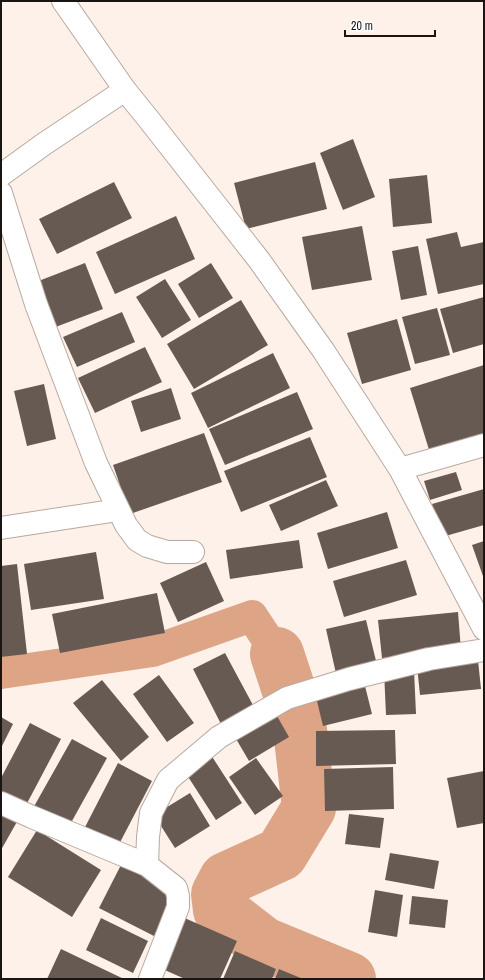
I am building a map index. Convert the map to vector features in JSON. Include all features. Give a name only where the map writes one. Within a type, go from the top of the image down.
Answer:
[{"type":"street","points":[[63,1],[124,90],[259,260],[323,350],[400,469],[484,629]]},
{"type":"street","points":[[1,175],[124,90]]},
{"type":"street","points":[[1,193],[36,304],[96,463],[126,525],[137,540],[147,546],[167,552],[193,552]]},
{"type":"street","points":[[400,469],[484,445]]},
{"type":"street","points":[[1,528],[118,510]]},
{"type":"street","points":[[147,865],[151,812],[168,780],[219,737],[287,698],[349,679],[429,659],[484,650]]},
{"type":"street","points":[[1,803],[147,865],[176,888],[178,907],[150,979]]},
{"type":"building","points":[[353,139],[375,197],[343,210],[320,153]]},
{"type":"building","points":[[315,162],[327,209],[246,229],[234,183]]},
{"type":"building","points":[[427,175],[432,223],[393,227],[389,179]]},
{"type":"building","points":[[114,182],[132,218],[57,254],[39,219]]},
{"type":"building","points":[[176,216],[195,259],[115,294],[96,252]]},
{"type":"building","points":[[362,226],[372,280],[312,290],[302,237]]},
{"type":"building","points":[[457,232],[461,247],[484,242],[484,284],[438,294],[426,239]]},
{"type":"building","points":[[418,246],[427,295],[401,300],[392,251]]},
{"type":"building","points":[[85,263],[103,309],[53,328],[36,282]]},
{"type":"building","points":[[211,263],[233,298],[199,318],[178,284]]},
{"type":"building","points":[[165,279],[191,320],[162,338],[136,297]]},
{"type":"building","points":[[484,297],[484,344],[453,353],[440,309]]},
{"type":"building","points":[[241,300],[268,345],[194,389],[167,344]]},
{"type":"building","points":[[437,308],[450,355],[415,364],[402,317]]},
{"type":"building","points":[[122,312],[135,342],[77,367],[63,337]]},
{"type":"building","points":[[397,319],[411,370],[362,384],[347,333]]},
{"type":"building","points":[[145,347],[162,382],[95,413],[78,378]]},
{"type":"building","points":[[273,353],[290,388],[208,428],[191,393]]},
{"type":"building","points":[[484,365],[484,436],[430,453],[410,388]]},
{"type":"building","points":[[44,384],[56,439],[27,446],[14,391]]},
{"type":"building","points":[[171,388],[181,419],[141,432],[131,401]]},
{"type":"building","points":[[297,392],[313,429],[225,465],[209,429]]},
{"type":"building","points":[[204,433],[222,482],[130,514],[113,465]]},
{"type":"building","points":[[310,437],[327,477],[241,512],[224,471]]},
{"type":"building","points":[[456,472],[462,490],[430,500],[424,481]]},
{"type":"building","points":[[326,480],[338,506],[281,531],[269,505]]},
{"type":"building","points":[[484,489],[484,525],[442,537],[432,504]]},
{"type":"building","points":[[387,512],[398,548],[328,569],[317,533]]},
{"type":"building","points":[[299,540],[303,568],[230,579],[226,550]]},
{"type":"building","points":[[484,541],[484,579],[472,545]]},
{"type":"building","points":[[96,552],[104,599],[31,610],[24,564]]},
{"type":"building","points":[[406,560],[417,595],[344,617],[333,581]]},
{"type":"building","points":[[206,562],[224,601],[178,622],[160,583]]},
{"type":"building","points":[[17,564],[27,654],[1,657],[1,566]]},
{"type":"building","points":[[157,593],[165,633],[60,653],[52,614]]},
{"type":"building","points":[[458,612],[461,650],[382,658],[378,620]]},
{"type":"building","points":[[366,620],[378,669],[337,678],[326,629]]},
{"type":"building","points":[[225,653],[254,707],[221,724],[193,669]]},
{"type":"building","points":[[478,660],[481,689],[420,695],[417,666]]},
{"type":"building","points":[[414,670],[416,714],[386,715],[384,671]]},
{"type":"building","points":[[159,675],[194,723],[167,742],[133,694]]},
{"type":"building","points":[[102,680],[149,737],[121,761],[73,703]]},
{"type":"building","points":[[365,686],[372,714],[323,726],[316,697]]},
{"type":"building","points":[[273,709],[289,737],[249,761],[232,732]]},
{"type":"building","points":[[1,717],[13,724],[1,748]]},
{"type":"building","points":[[30,723],[61,739],[24,809],[1,797],[1,778]]},
{"type":"building","points":[[395,730],[396,764],[316,766],[316,731]]},
{"type":"building","points":[[72,739],[107,758],[67,830],[32,810]]},
{"type":"building","points":[[211,755],[242,803],[216,820],[185,772]]},
{"type":"building","points":[[256,758],[283,796],[255,815],[229,777]]},
{"type":"building","points":[[118,763],[152,781],[116,850],[82,833]]},
{"type":"building","points":[[393,767],[394,809],[325,811],[324,769]]},
{"type":"building","points":[[484,771],[484,823],[457,828],[447,778]]},
{"type":"building","points":[[190,793],[210,826],[175,848],[154,815]]},
{"type":"building","points":[[1,810],[18,820],[1,850]]},
{"type":"building","points":[[349,814],[384,818],[380,848],[345,844]]},
{"type":"building","points":[[37,830],[101,870],[72,917],[8,877]]},
{"type":"building","points":[[390,853],[439,861],[434,889],[385,880]]},
{"type":"building","points":[[121,865],[175,893],[154,936],[99,908]]},
{"type":"building","points":[[375,890],[403,895],[397,937],[368,932]]},
{"type":"building","points":[[412,896],[448,900],[445,928],[409,924]]},
{"type":"building","points":[[180,916],[237,941],[220,979],[185,979],[158,967]]},
{"type":"building","points":[[101,918],[148,941],[133,973],[86,950]]},
{"type":"building","points":[[61,949],[124,979],[47,979]]},
{"type":"building","points":[[235,951],[276,969],[272,979],[223,979]]},
{"type":"building","points":[[279,969],[303,979],[275,979]]},
{"type":"waterway","points":[[1,673],[153,651],[252,616],[277,654]]},
{"type":"waterway","points":[[277,654],[299,721],[309,808],[281,854],[226,879],[218,894],[220,910],[264,944],[349,979]]}]
